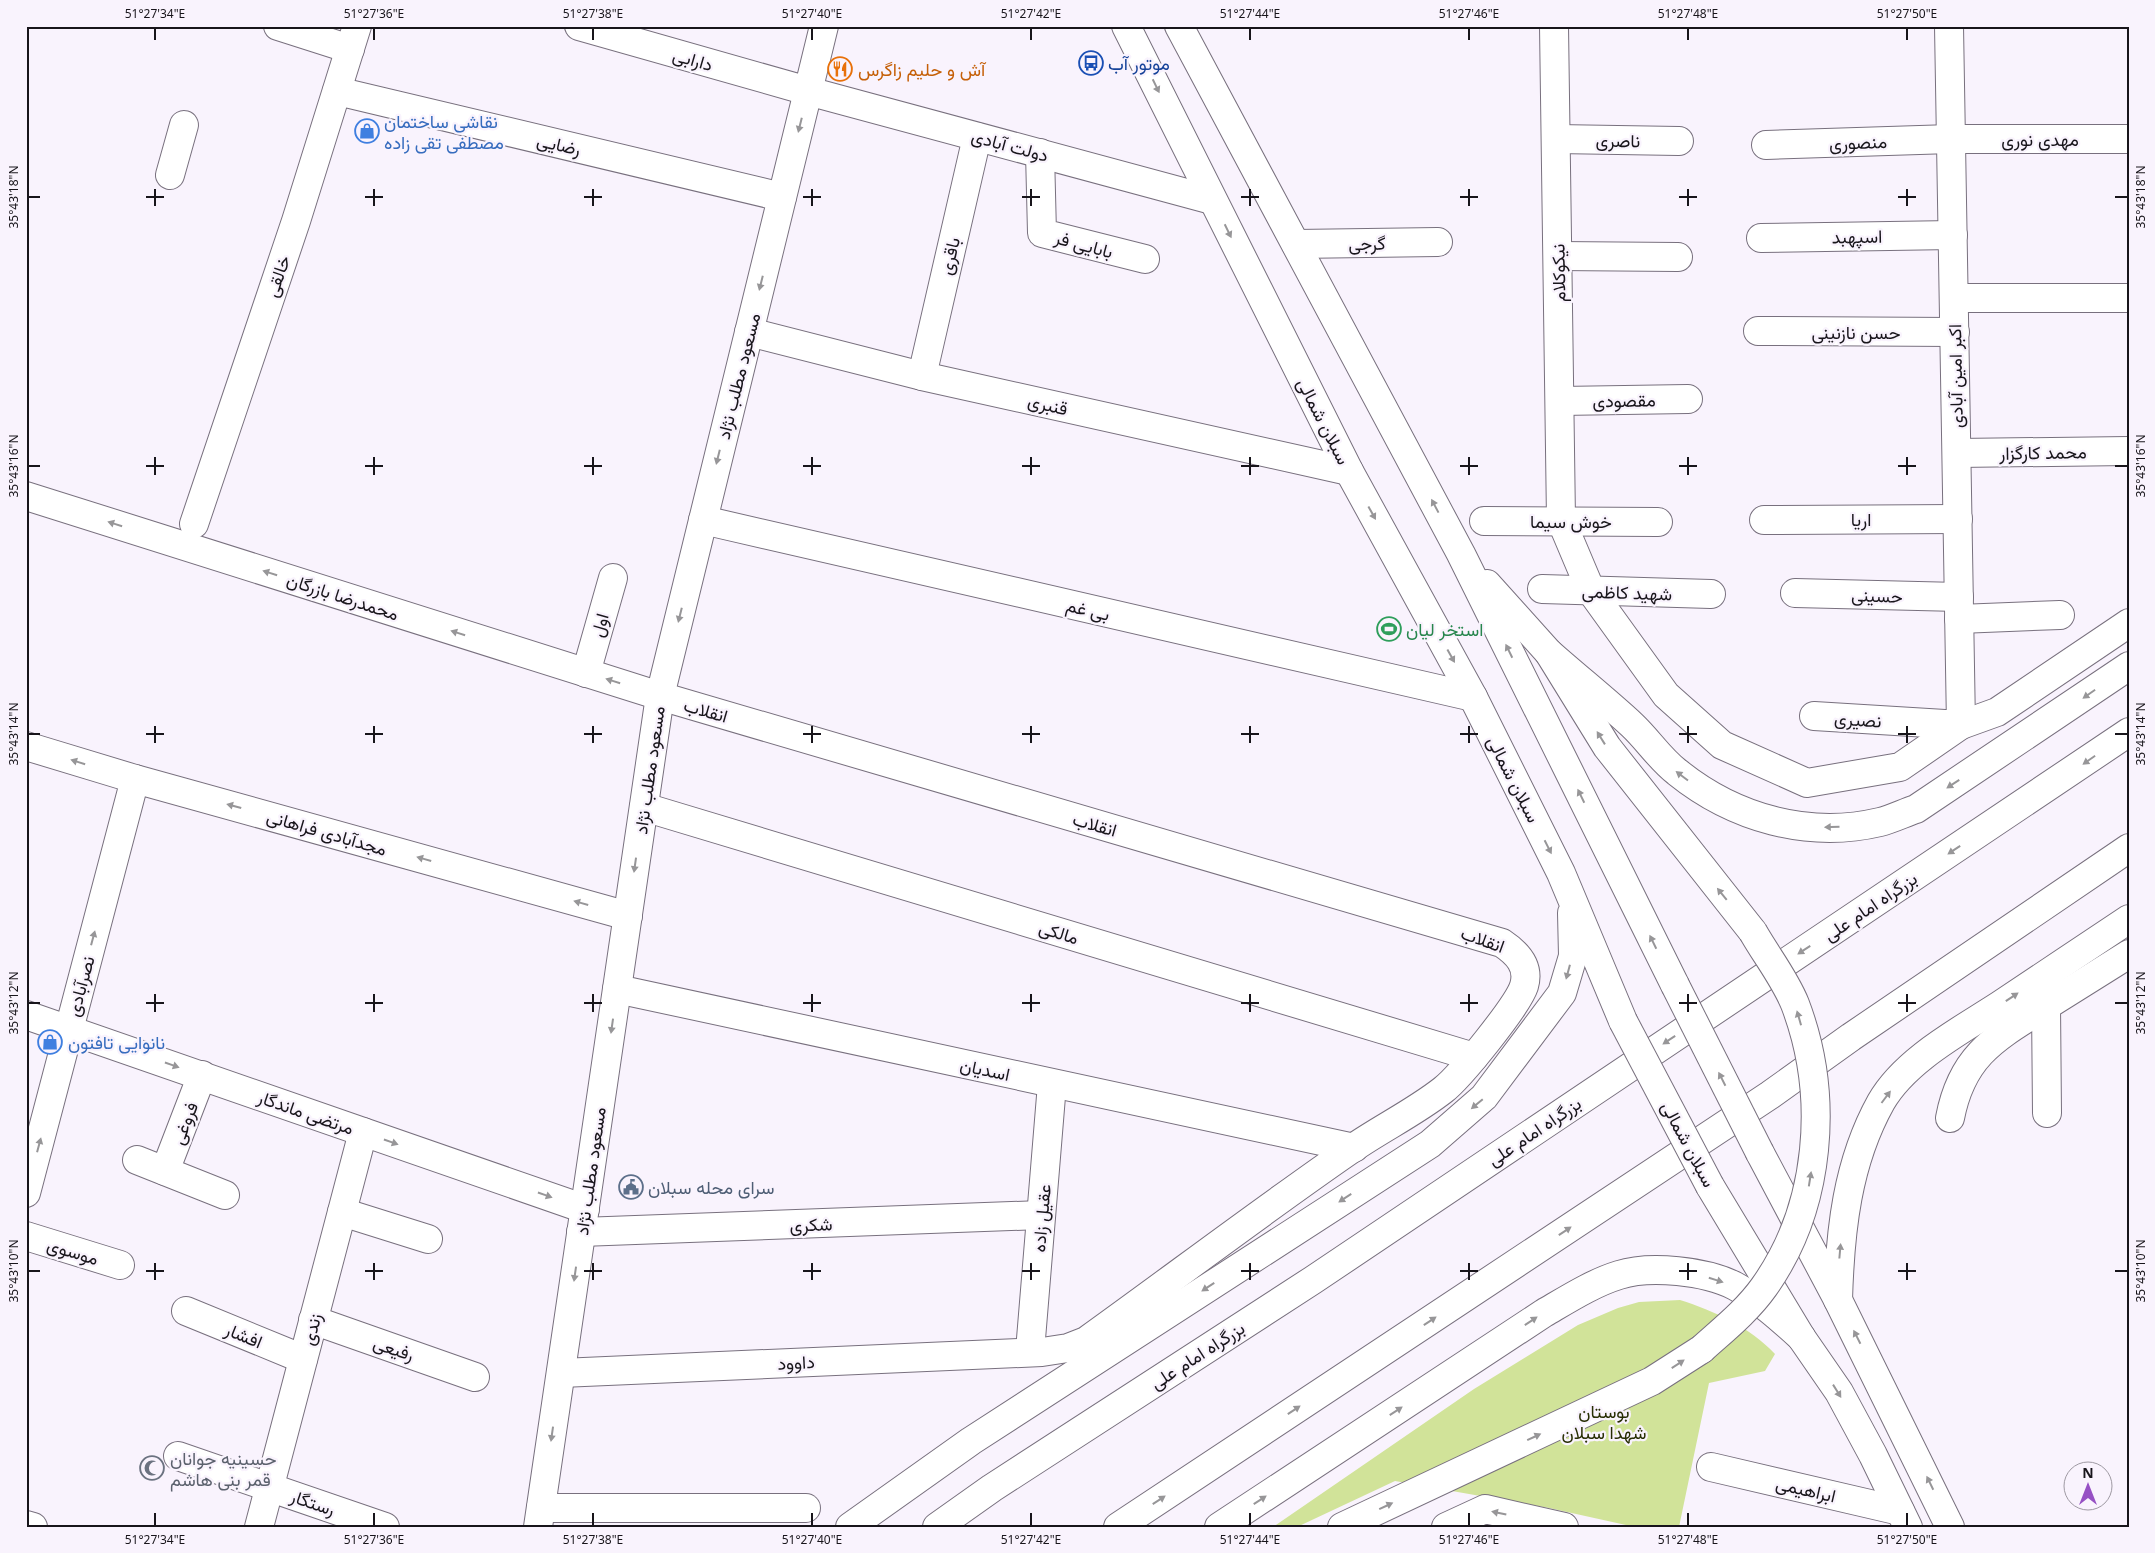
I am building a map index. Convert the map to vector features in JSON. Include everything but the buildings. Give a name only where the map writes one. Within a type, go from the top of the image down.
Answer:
[{"type":"main road","points":[[278,26],[353,38]]},
{"type":"main road","name":"دارابی","points":[[579,26],[808,91]]},
{"type":"main road","name":"مسعود مطلب نژاد","points":[[540,1518],[660,696],[824,26]]},
{"type":"main road","name":"سبلان شمالی","points":[[1126,26],[1349,471],[1473,697],[1561,873],[1623,1021],[1710,1186],[1801,1337],[1839,1392],[1873,1455],[1904,1519]]},
{"type":"main road","points":[[1179,26],[1461,554],[1675,986],[1760,1153],[1838,1300],[1950,1527]]},
{"type":"main road","name":"نیکوکلام","points":[[1554,26],[1561,520]]},
{"type":"main road","name":"اکبر امین آبادی","points":[[1949,26],[1961,725]]},
{"type":"main road","name":"خالقی","points":[[194,524],[296,221],[353,38]]},
{"type":"main road","name":"رضایی","points":[[337,91],[782,197]]},
{"type":"main road","name":"دولت آبادی","points":[[808,91],[1212,200]]},
{"type":"main road","points":[[170,175],[184,125]]},
{"type":"main road","name":"باقری","points":[[922,376],[977,137]]},
{"type":"main road","name":"ناصری","points":[[1556,139],[1679,141]]},
{"type":"main road","name":"مهدی نوری","points":[[1951,139],[2129,139]]},
{"type":"main road","name":"منصوری","points":[[1766,145],[1951,139]]},
{"type":"main road","name":"بابایی فر","points":[[1040,153],[1042,233],[1145,260]]},
{"type":"main road","name":"اسپهبد","points":[[1761,238],[1953,235]]},
{"type":"main road","name":"گرجی","points":[[1296,244],[1438,242]]},
{"type":"main road","points":[[1558,256],[1678,257]]},
{"type":"main road","points":[[1954,298],[2129,298]]},
{"type":"main road","name":"قنبری","points":[[749,332],[922,376],[1349,471]]},
{"type":"main road","name":"حسن نازنینی","points":[[1758,332],[1955,332]]},
{"type":"main road","name":"مقصودی","points":[[1560,401],[1688,399]]},
{"type":"main road","name":"محمد کارگزار","points":[[1957,453],[2129,451]]},
{"type":"main road","name":"محمدرضا بازرگان","points":[[26,496],[660,696]]},
{"type":"main road","name":"اریا","points":[[1764,520],[1958,518]]},
{"type":"main road","name":"بی غم","points":[[703,520],[1473,697]]},
{"type":"main road","points":[[1561,520],[1591,591],[1666,695],[1722,745],[1807,784],[1900,768],[1961,725],[1997,712],[2129,623]]},
{"type":"main road","name":"خوش سیما","points":[[1484,521],[1658,522]]},
{"type":"main road","points":[[1461,554],[1549,653],[1633,726],[1675,771],[1707,795],[1749,815],[1804,827],[1836,828],[1880,822],[1916,809],[2129,666]]},
{"type":"main road","name":"اول","points":[[586,673],[613,578]]},
{"type":"main road","name":"شهید کاظمی","points":[[1542,589],[1711,594]]},
{"type":"main road","name":"حسینی","points":[[1795,592],[1959,608],[2060,615]]},
{"type":"main road","points":[[1342,1527],[1652,1381],[1702,1349],[1741,1314],[1764,1288],[1786,1249],[1803,1209],[1811,1172],[1815,1103],[1809,1054],[1794,1003],[1753,932],[1607,747],[1549,653]]},
{"type":"main road","name":"انقلاب","points":[[660,696],[1502,943],[1518,953],[1523,963]]},
{"type":"main road","name":"نصیری","points":[[1814,716],[1961,725]]},
{"type":"main road","name":"بزرگراه امام علی","points":[[937,1527],[1000,1483],[1312,1280],[2129,732]]},
{"type":"main road","name":"مجدآبادی فراهانی","points":[[26,746],[135,779],[628,916]]},
{"type":"main road","name":"نصرآبادی","points":[[26,1193],[135,779]]},
{"type":"main road","name":"مالکی","points":[[644,807],[1474,1056]]},
{"type":"main road","points":[[1118,1527],[1770,1095],[2129,848]]},
{"type":"main road","points":[[850,1527],[981,1434],[1430,1144],[1484,1097],[1562,993],[1573,956],[1574,919],[1561,873]]},
{"type":"main road","points":[[1838,1300],[1840,1252],[1848,1190],[1861,1146],[1882,1101],[1916,1060],[2129,919]]},
{"type":"main road","points":[[1950,1118],[1955,1093],[1972,1061],[1995,1038],[2129,954]]},
{"type":"main road","name":"داوود","points":[[561,1373],[1030,1351],[1068,1348],[1086,1341],[1354,1148],[1443,1090],[1474,1056],[1524,987],[1523,963]]},
{"type":"main road","name":"اسدیان","points":[[617,989],[1354,1148]]},
{"type":"main road","points":[[2046,1006],[2047,1113]]},
{"type":"main road","name":"مرتضی ماندگار","points":[[26,1014],[363,1132],[583,1221]]},
{"type":"main road","name":"فروغی","points":[[165,1171],[202,1075]]},
{"type":"main road","name":"عقیل زاده","points":[[1030,1351],[1052,1084]]},
{"type":"main road","name":"زندی","points":[[259,1527],[363,1132]]},
{"type":"main road","points":[[137,1160],[225,1195]]},
{"type":"main road","points":[[342,1212],[428,1239]]},
{"type":"main road","name":"شکری","points":[[583,1221],[1041,1215]]},
{"type":"main road","name":"موسوی","points":[[26,1236],[120,1265]]},
{"type":"main road","points":[[1219,1527],[1544,1313],[1586,1289],[1620,1274],[1657,1270],[1699,1274],[1734,1286],[1777,1315],[1801,1337]]},
{"type":"main road","name":"افشار","points":[[186,1311],[303,1359]]},
{"type":"main road","name":"رفیعی","points":[[313,1320],[475,1377]]},
{"type":"main road","name":"رستگار","points":[[178,1456],[385,1527]]},
{"type":"main road","name":"ابراهیمی","points":[[1712,1467],[1904,1519]]},
{"type":"main road","points":[[540,1518],[806,1508]]},
{"type":"main road","points":[[1446,1527],[1485,1510],[1564,1527]]},
{"type":"main road","points":[[26,1525],[33,1527]]},
{"type":"green space","name":"بوستان شهدا سبلان","points":[[1680,1300],[1706,1309],[1731,1321],[1765,1344],[1775,1354],[1765,1371],[1709,1383],[1679,1527],[1635,1527],[1549,1508],[1395,1481],[1297,1527],[1273,1527],[1474,1389],[1578,1325],[1618,1308],[1639,1302]]},
{"type":"place","name":"موتور آب","points":[[1091,63]]},
{"type":"place","name":"آش و حلیم زاگرس","points":[[840,69]]},
{"type":"place","name":"نقاشی ساختمان مصطفی تقی زاده","points":[[367,131]]},
{"type":"place","name":"استخر لیان","points":[[1389,629]]},
{"type":"place","name":"نانوایی تافتون","points":[[50,1042]]},
{"type":"place","name":"سرای محله سبلان","points":[[631,1187]]},
{"type":"place","name":"حسینیه جوانان قمر بنی هاشم","points":[[152,1468]]}]
